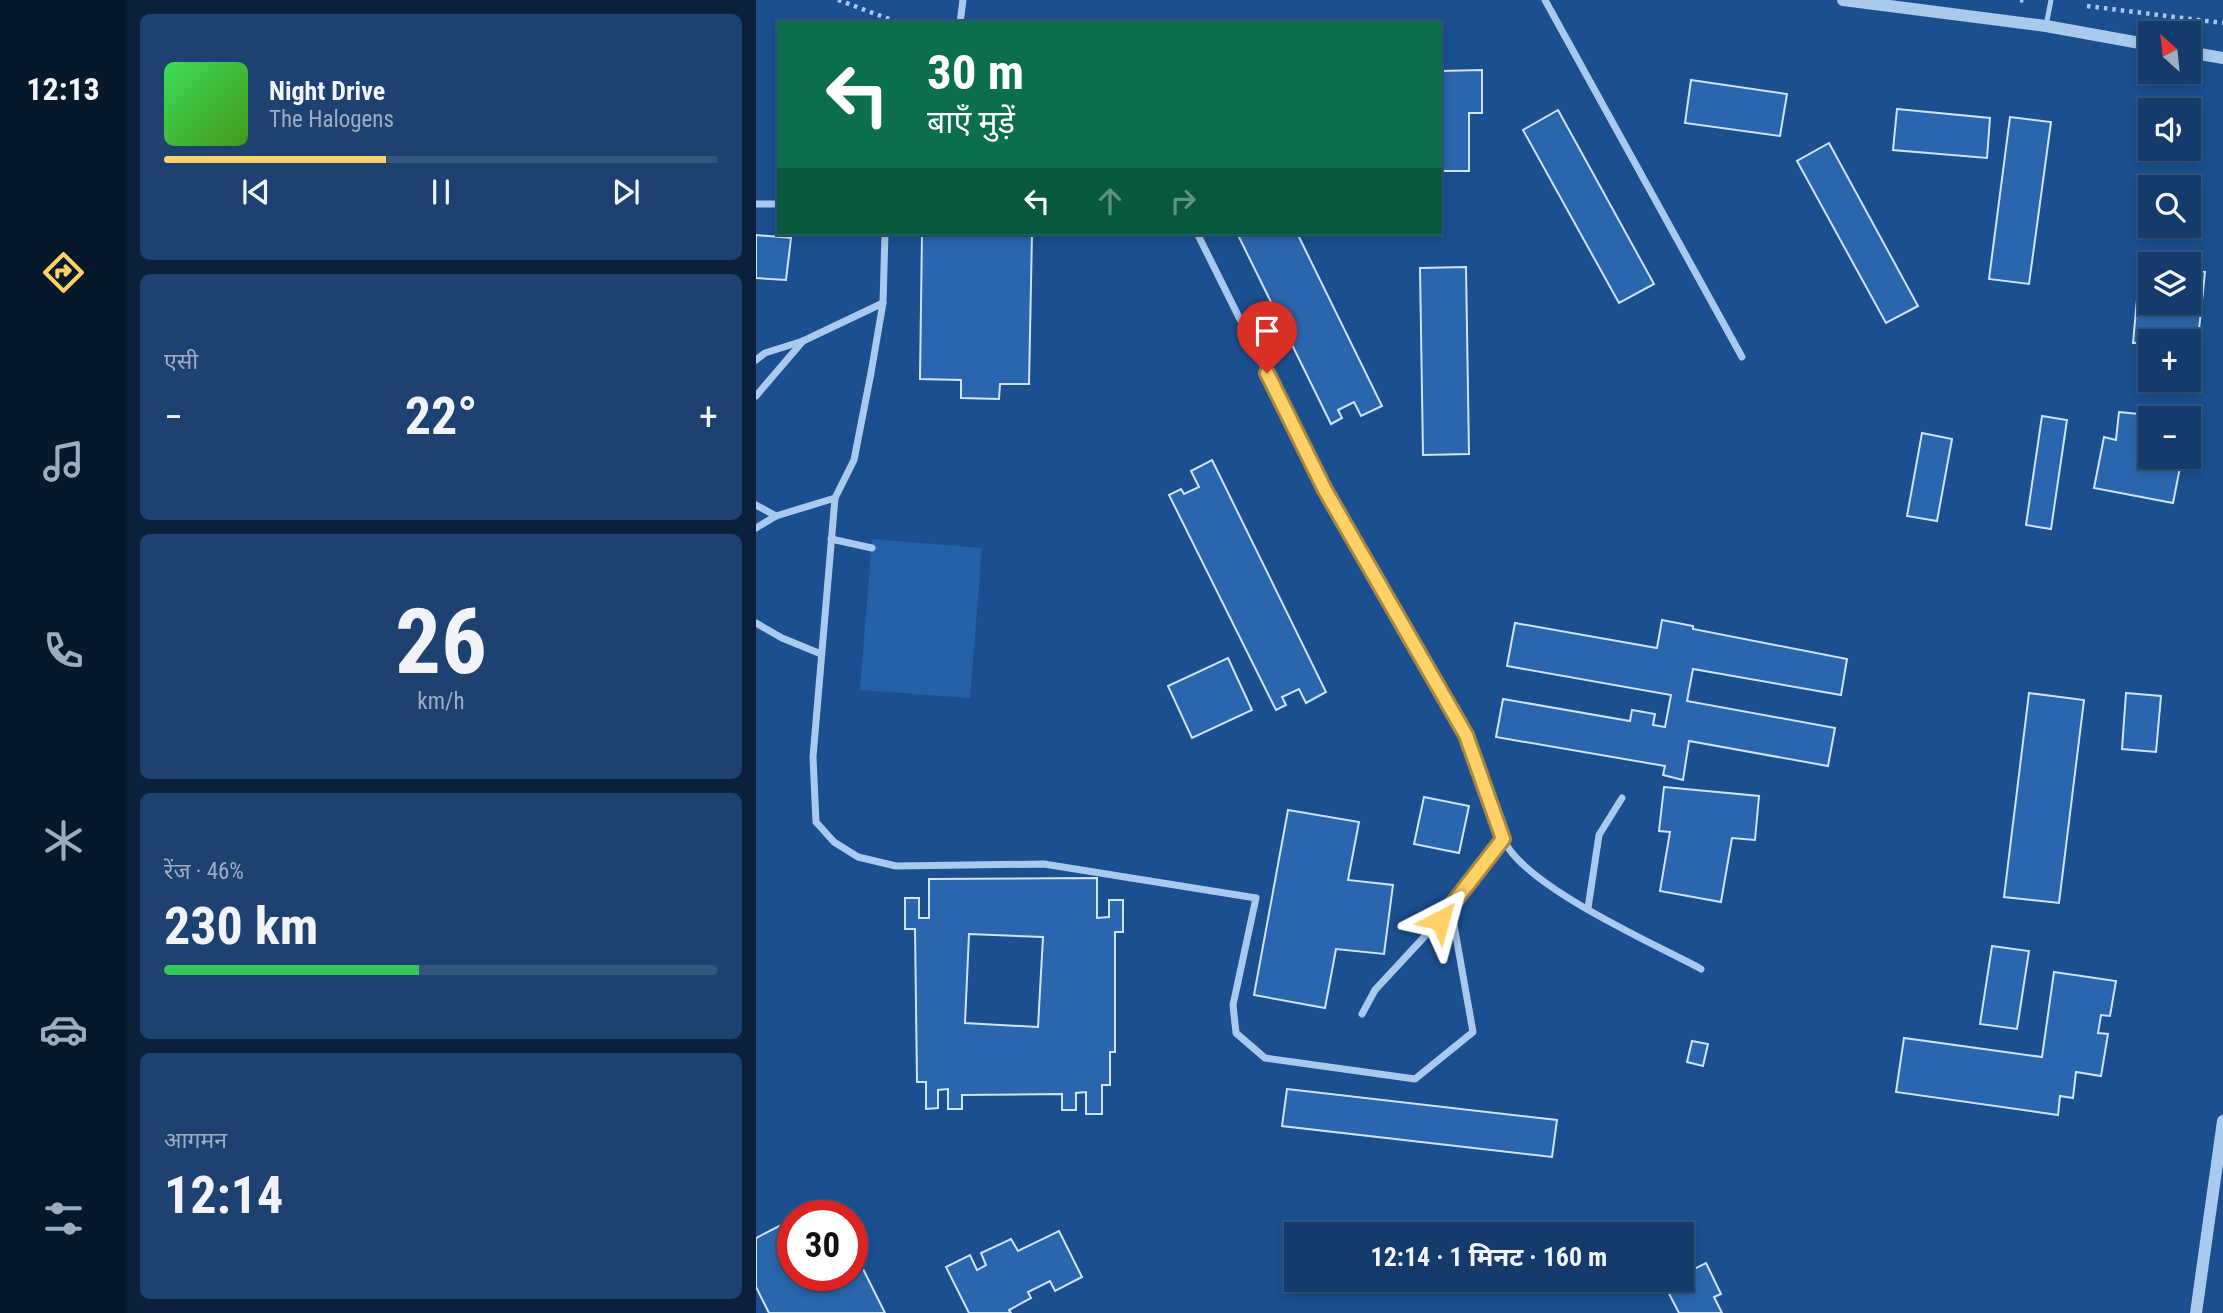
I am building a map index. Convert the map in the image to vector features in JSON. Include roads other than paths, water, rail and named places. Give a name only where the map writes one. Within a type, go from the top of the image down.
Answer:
[{"type":"street","points":[[960,21],[963,0]]},
{"type":"street","points":[[1545,0],[1742,357]]},
{"type":"street","points":[[1843,0],[2046,26],[2138,43]]},
{"type":"street","points":[[2202,54],[2223,58]]},
{"type":"street","points":[[756,204],[777,204]]},
{"type":"street","points":[[886,235],[883,303],[854,460],[835,498],[813,757],[816,822],[834,842],[859,858],[896,866],[1044,864],[1256,898],[1233,1005],[1236,1033],[1265,1058],[1415,1079],[1473,1032],[1451,908]]},
{"type":"street","points":[[1198,235],[1325,490],[1466,735],[1511,856],[1545,885],[1701,969]]},
{"type":"street","points":[[756,360],[765,353],[803,341],[883,303]]},
{"type":"street","points":[[756,396],[803,341]]},
{"type":"street","points":[[756,528],[776,516],[835,498]]},
{"type":"street","points":[[756,505],[776,516]]},
{"type":"street","points":[[831,539],[872,548]]},
{"type":"street","points":[[756,623],[772,634],[821,654]]},
{"type":"street","points":[[1588,908],[1598,835],[1622,798]]},
{"type":"street","points":[[1362,1014],[1375,990],[1451,908],[1503,839]]},
{"type":"street","points":[[2196,1313],[2223,1121]]},
{"type":"lane","points":[[2046,26],[2051,0]]}]
